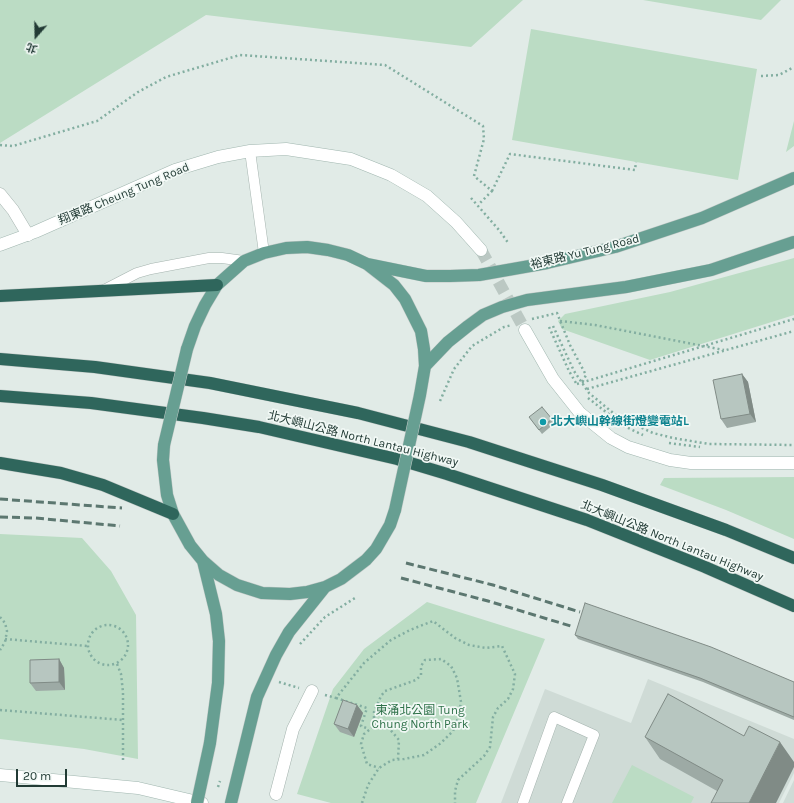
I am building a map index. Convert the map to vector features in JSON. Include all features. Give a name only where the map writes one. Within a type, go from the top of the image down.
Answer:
[{"type":"highway","points":[[0,296],[217,285]]},
{"type":"highway","name":"北大嶼山公路 North Lantau Highway","points":[[0,359],[96,367],[210,383],[358,413],[469,442],[602,485],[726,530],[794,558]]},
{"type":"highway","name":"北大嶼山公路 North Lantau Highway","points":[[0,396],[92,403],[203,418],[259,427],[397,459],[454,476],[587,520],[705,567],[794,606]]},
{"type":"highway","points":[[0,463],[61,473],[96,483],[173,514]]},
{"type":"main road","name":"翔東路 Cheung Tung Road","points":[[0,245],[28,235],[175,170],[218,157],[250,151],[286,150],[351,159],[391,174],[427,196],[456,222],[481,250]]},
{"type":"main road","name":"裕東路 Yu Tung Road","points":[[367,264],[426,276],[450,276],[479,275],[546,263],[615,247],[702,218],[794,178]]},
{"type":"main road","points":[[0,194],[28,235]]},
{"type":"main road","points":[[424,366],[448,342],[468,326],[484,315],[502,307],[527,300],[626,287],[711,270],[794,242]]},
{"type":"main road","points":[[307,247],[348,255],[367,264],[394,285],[414,314],[421,331],[424,366],[420,395],[395,510],[390,525],[376,549],[354,570],[325,587],[290,594],[262,593],[237,584],[225,578],[203,561],[190,545],[173,514],[164,478],[162,460],[164,446],[187,349],[198,319],[217,285],[244,261],[264,253],[286,248],[307,247]]},
{"type":"main road","points":[[524,324],[553,379],[580,414],[611,438],[628,447],[662,458],[691,463],[794,463]]},
{"type":"main road","points":[[197,803],[210,743],[217,696],[219,641],[216,614],[203,561]]},
{"type":"main road","points":[[231,803],[242,750],[257,697],[276,655],[300,618],[325,587]]},
{"type":"main road","points":[[276,794],[293,729],[312,691]]},
{"type":"main road","points":[[0,775],[138,788],[202,803]]},
{"type":"lane","points":[[250,151],[264,253]]},
{"type":"lane","points":[[104,290],[137,273],[151,269],[209,258],[244,261]]},
{"type":"lane","points":[[523,803],[554,718],[594,735],[567,803]]},
{"type":"path","points":[[0,145],[13,146],[96,121],[138,92],[166,77],[240,55],[385,65],[483,126],[484,139],[474,176],[492,191]]},
{"type":"path","points":[[761,76],[779,75],[794,67]]},
{"type":"path","points":[[480,203],[492,191],[510,154],[635,170],[636,162]]},
{"type":"path","points":[[471,198],[499,230],[509,244]]},
{"type":"path","points":[[440,401],[454,369],[472,346],[504,327],[524,324],[557,313],[570,345],[586,376],[582,383]]},
{"type":"path","points":[[577,384],[794,319]]},
{"type":"path","points":[[560,321],[724,350]]},
{"type":"path","points":[[554,326],[574,371],[586,389],[618,417],[653,433],[672,438],[709,444],[794,445]]},
{"type":"path","points":[[549,327],[569,371],[582,390]]},
{"type":"path","points":[[586,389],[794,331]]},
{"type":"path","points":[[586,396],[624,426],[646,437]]},
{"type":"path","points":[[663,442],[703,448]]},
{"type":"path","points":[[755,449],[794,448]]},
{"type":"path","points":[[299,645],[326,618],[355,598]]},
{"type":"path","points":[[0,617],[6,625],[6,639],[0,650]]},
{"type":"path","points":[[336,698],[364,663],[391,640],[410,630],[433,621],[455,638],[469,645],[486,648],[502,646],[509,657],[515,674],[513,689],[508,699],[498,708],[493,717],[490,746],[484,756],[458,780],[455,791],[455,803]]},
{"type":"path","points":[[106,625],[118,628],[127,637],[128,649],[126,655],[117,664],[112,666],[100,665],[91,657],[87,646],[88,640],[95,630],[106,625]]},
{"type":"path","points":[[6,639],[87,646]]},
{"type":"path","points":[[362,803],[368,785],[379,768],[392,760],[424,755],[441,743],[453,731],[458,718],[461,702],[457,678],[451,666],[441,659],[425,660],[422,666],[421,675],[416,680],[391,689],[381,696],[374,712],[374,718],[377,724],[388,727],[398,740],[398,759]]},
{"type":"path","points":[[117,664],[122,674],[124,692],[123,762]]},
{"type":"path","points":[[276,681],[280,675]]},
{"type":"path","points":[[281,682],[367,708],[361,726],[369,729]]},
{"type":"path","points":[[0,710],[124,720]]},
{"type":"path","points":[[377,724],[364,734],[361,744],[367,764],[379,768]]},
{"type":"shaded area","points":[[648,679],[794,739],[794,773],[779,803],[501,803],[545,689],[631,723]]},
{"type":"shaded area","points":[[794,780],[794,803],[783,803]]},
{"type":"green space","points":[[0,0],[523,0],[471,47],[206,15],[0,143]]},
{"type":"green space","points":[[643,0],[781,0],[761,20]]},
{"type":"green space","points":[[531,29],[757,69],[738,180],[512,140]]},
{"type":"green space","points":[[794,121],[794,146],[786,152]]},
{"type":"green space","points":[[794,258],[794,315],[650,360],[562,329],[558,321],[565,314],[670,292]]},
{"type":"green space","points":[[794,477],[794,539],[726,510],[660,485],[664,478]]},
{"type":"green space","points":[[0,534],[82,538],[111,571],[136,615],[138,759],[84,749],[0,739]]},
{"type":"green space","name":"東涌北公園 Tung Chung North Park","points":[[427,602],[545,639],[476,803],[331,803],[297,794],[333,689],[364,649]]},
{"type":"green space","points":[[632,765],[694,797],[691,803],[612,803]]},
{"type":"building","points":[[742,374],[750,414],[721,419],[713,380]]},
{"type":"building","name":"北大嶼山幹線街燈變電站L","points":[[542,407],[552,419],[539,430],[529,417]]},
{"type":"building","points":[[585,603],[711,647],[794,682],[794,717],[700,678],[575,635]]},
{"type":"building","points":[[59,659],[59,682],[30,683],[30,660]]},
{"type":"building","points":[[668,694],[744,736],[749,726],[780,742],[749,803],[711,803],[723,780],[645,737]]},
{"type":"building","points":[[343,700],[357,705],[348,729],[334,724]]},
{"type":"tunnel","points":[[481,250],[525,330]]},
{"type":"railway","points":[[0,499],[122,508]]},
{"type":"railway","points":[[0,517],[35,518],[120,526]]},
{"type":"railway","points":[[406,563],[493,585],[580,612]]},
{"type":"railway","points":[[401,578],[488,601],[574,627]]},
{"type":"place","name":"北大嶼山幹線街燈變電站L","points":[[543,422]]}]
